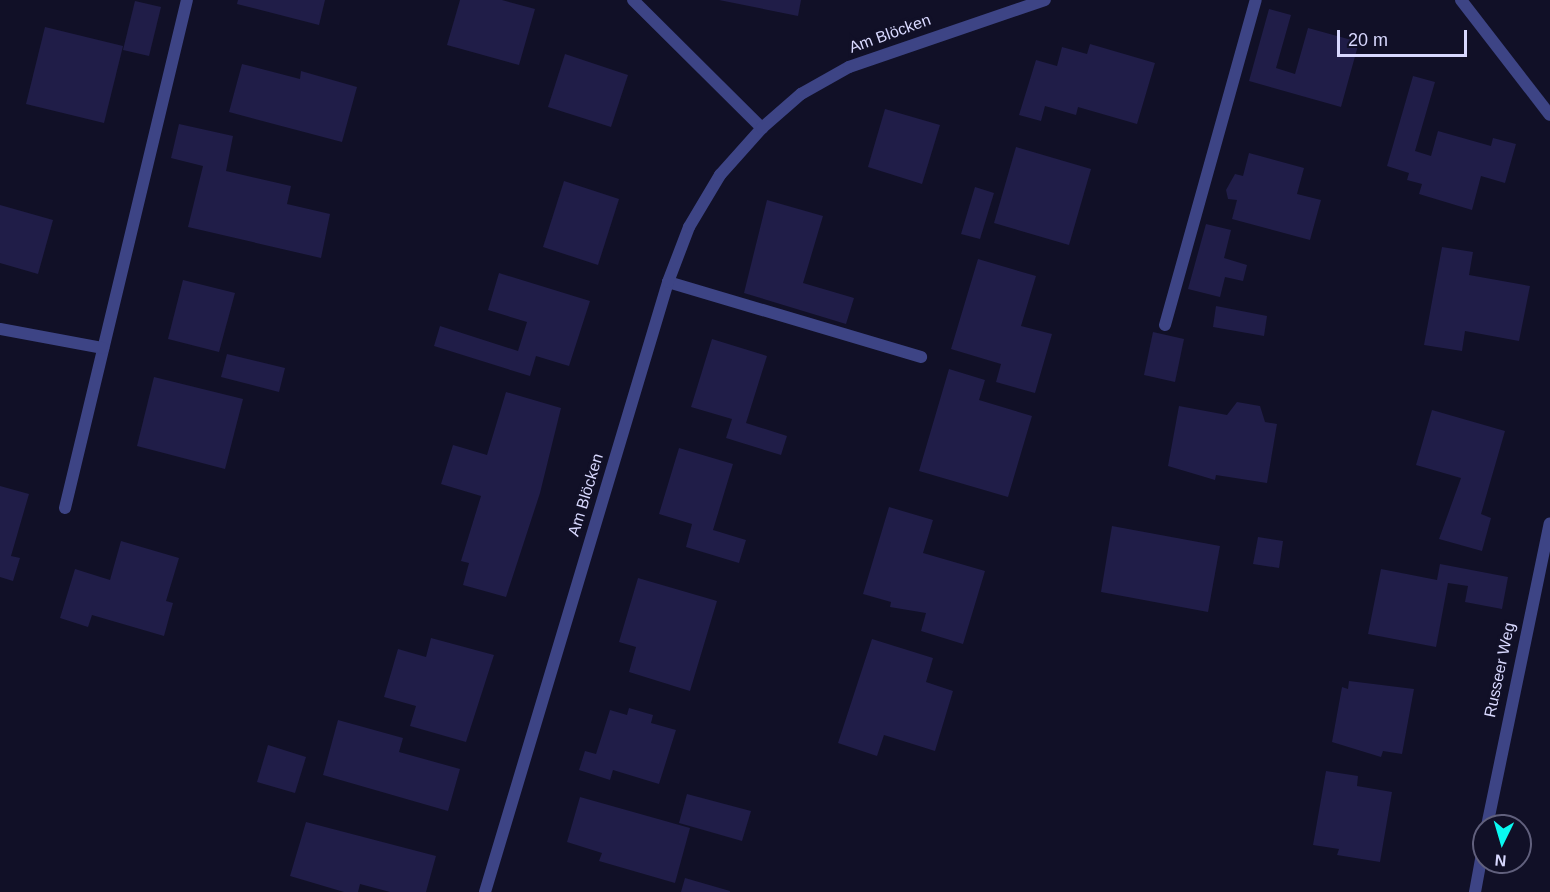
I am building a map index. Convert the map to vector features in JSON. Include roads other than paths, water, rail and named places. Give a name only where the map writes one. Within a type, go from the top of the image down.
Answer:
[{"type":"street","points":[[65,508],[187,0]]},
{"type":"street","points":[[633,0],[762,128]]},
{"type":"street","name":"Am Blöcken","points":[[485,892],[668,282],[689,227],[720,175],[762,128],[801,94],[849,67],[1044,0]]},
{"type":"street","points":[[1165,325],[1256,0]]},
{"type":"street","points":[[1461,0],[1550,115]]},
{"type":"street","points":[[668,282],[921,357]]},
{"type":"street","points":[[0,329],[103,348]]},
{"type":"street","name":"Russeer Weg","points":[[1489,814],[1550,523]]},
{"type":"street","points":[[1475,892],[1478,874]]}]
